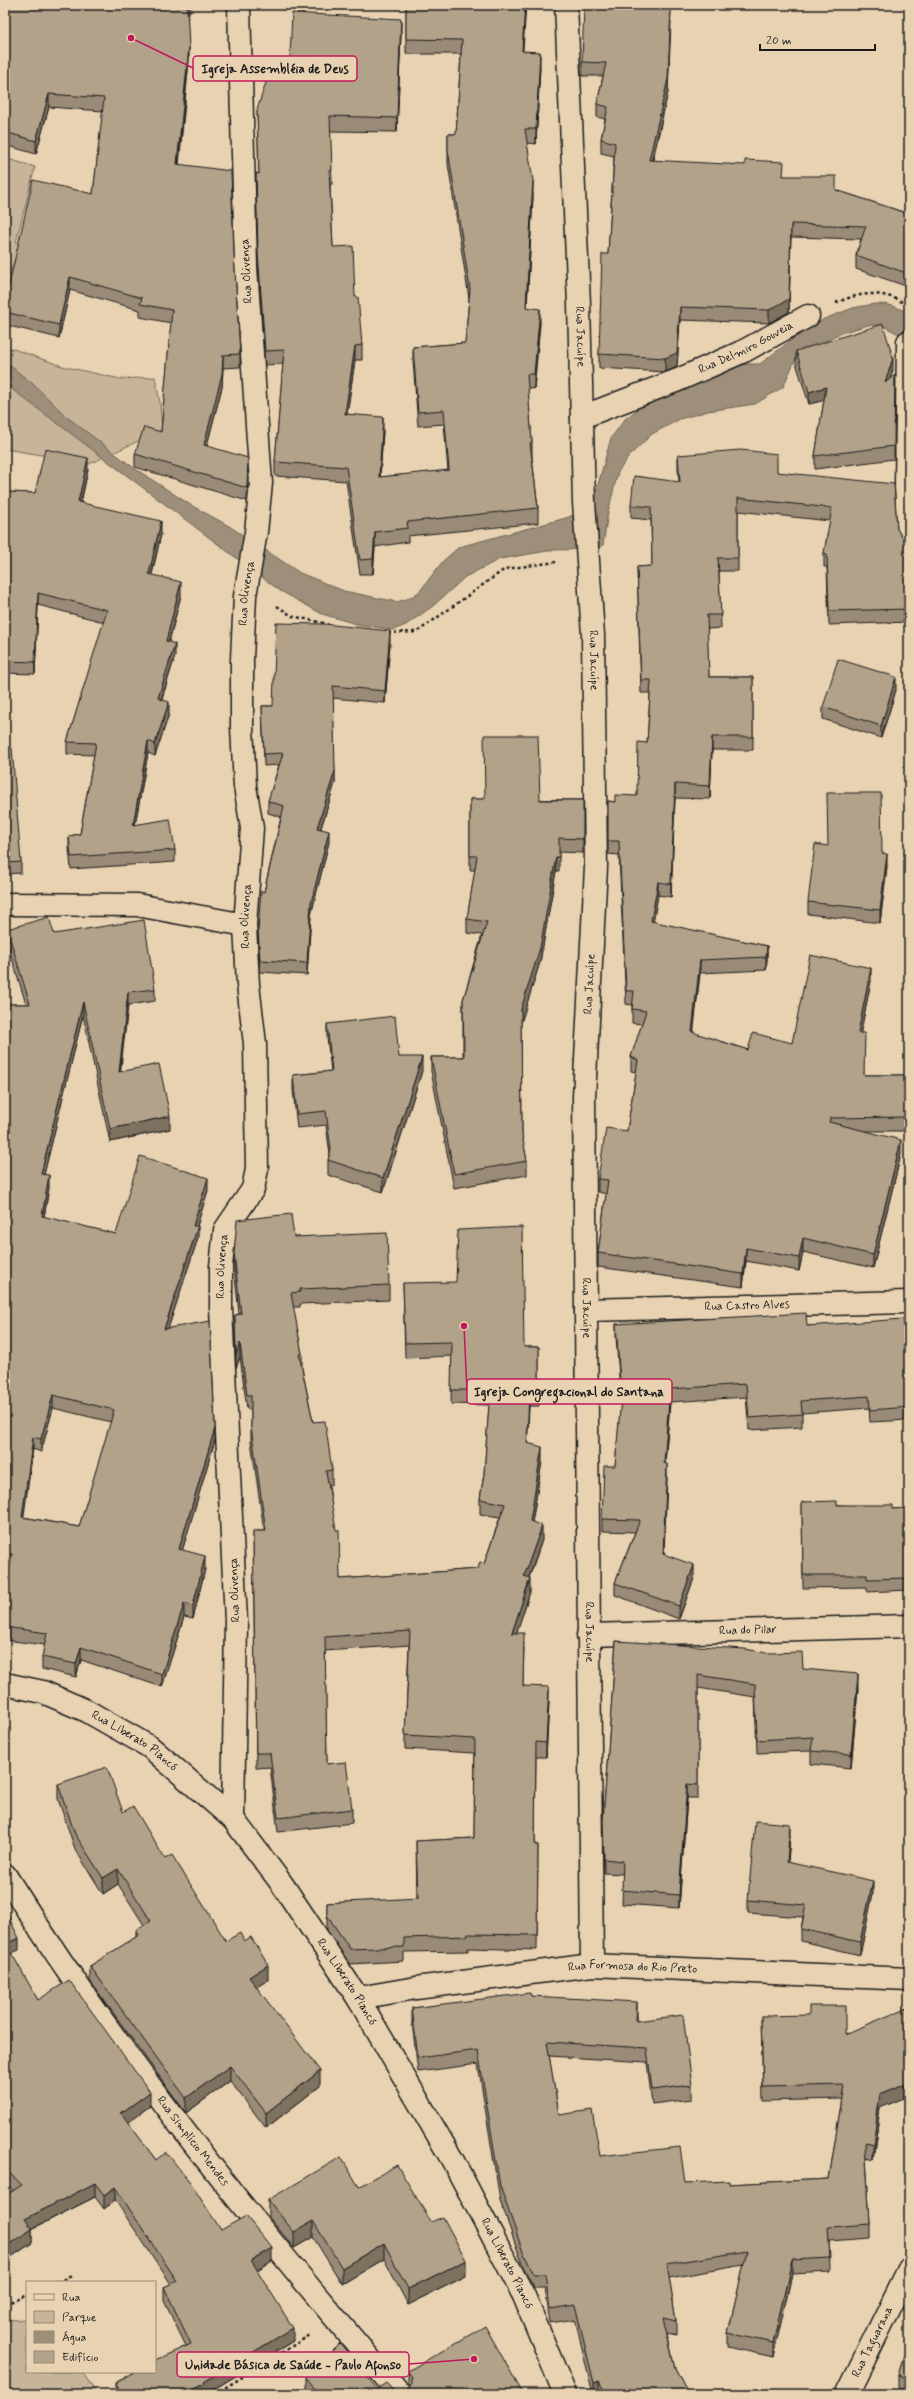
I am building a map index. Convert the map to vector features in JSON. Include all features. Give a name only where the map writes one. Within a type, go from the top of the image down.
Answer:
[{"type":"street","name":"Rua Olivença","points":[[233,1820],[236,1621],[221,1308],[225,1230],[253,1189],[257,1169],[255,1044],[248,985],[246,925],[252,828],[245,786],[242,727],[242,659],[246,586],[256,532],[261,483],[246,267],[239,5]]},
{"type":"street","name":"Rua Jacuípe","points":[[566,5],[584,502],[593,635],[596,867],[584,1097],[592,1965]]},
{"type":"street","name":"Rua Delmiro Gouveia","points":[[582,417],[684,378],[744,351],[808,316]]},
{"type":"street","points":[[908,342],[906,486],[909,541]]},
{"type":"street","points":[[5,904],[137,905],[246,925]]},
{"type":"street","name":"Rua Castro Alves","points":[[586,1310],[909,1302]]},
{"type":"street","name":"Rua do Pilar","points":[[588,1635],[909,1626]]},
{"type":"street","name":"Rua Liberato Piancó","points":[[5,1684],[43,1692],[81,1708],[150,1747],[233,1820],[282,1884],[358,1998],[452,2161],[524,2296],[565,2394]]},
{"type":"street","name":"Rua Simplício Mendes","points":[[5,1874],[42,1933],[171,2114],[335,2319],[400,2394]]},
{"type":"street","name":"Rua Formosa do Rio Preto","points":[[358,1998],[416,1988],[592,1965],[909,1979]]},
{"type":"street","name":"Rua Taguarana","points":[[847,2394],[909,2269]]},
{"type":"path","name":"Rua Delmiro Gouveia","points":[[808,316],[845,299],[865,293],[881,293],[909,306]]},
{"type":"path","points":[[380,633],[417,632],[505,569],[588,556]]},
{"type":"path","points":[[246,586],[292,616],[332,625]]},
{"type":"path","points":[[60,2281],[72,2276]]},
{"type":"path","points":[[5,2304],[26,2295]]},
{"type":"path","points":[[215,2394],[335,2319]]},
{"type":"green space","points":[[5,158],[35,167],[16,242],[20,245],[5,287]]},
{"type":"green space","points":[[5,346],[62,366],[120,379],[155,377],[160,402],[162,430],[87,465],[5,449]]},
{"type":"green space","points":[[26,2319],[26,2373],[83,2373],[97,2394],[5,2394],[5,2320]]},
{"type":"water","points":[[874,304],[893,306],[909,314],[909,339],[881,325],[868,325],[838,334],[796,358],[783,387],[755,404],[708,411],[680,419],[652,434],[630,455],[618,472],[608,512],[603,545],[598,549],[553,550],[500,559],[465,577],[433,606],[406,625],[393,630],[356,624],[322,614],[279,590],[5,384],[5,362],[32,383],[67,417],[134,468],[189,504],[229,526],[300,573],[344,591],[397,602],[410,598],[420,591],[443,561],[459,547],[566,518],[583,511],[592,502],[596,492],[611,438],[625,419],[647,402],[736,364],[760,364],[793,339],[824,319],[853,308]]},
{"type":"building","points":[[5,5],[188,5],[189,47],[177,164],[231,171],[240,354],[223,355],[222,374],[204,445],[248,458],[247,488],[135,454],[144,427],[161,432],[172,310],[140,304],[142,298],[70,277],[59,325],[5,312],[5,302],[33,180],[93,194],[104,98],[49,94],[36,141],[5,132]]},
{"type":"building","points":[[406,5],[525,5],[522,51],[540,52],[536,129],[525,129],[533,181],[526,307],[540,309],[534,374],[527,374],[532,442],[530,443],[538,508],[407,522],[408,528],[375,532],[373,559],[360,560],[346,467],[275,462],[284,350],[265,351],[258,252],[256,173],[259,174],[257,110],[269,73],[289,79],[292,13],[401,19],[397,118],[330,116],[332,170],[329,170],[333,247],[353,246],[355,297],[358,297],[362,345],[355,346],[345,414],[383,417],[379,477],[449,470],[444,410],[418,412],[413,347],[465,343],[470,289],[448,150],[448,134],[456,134],[462,40],[406,39]]},
{"type":"building","points":[[584,5],[671,8],[668,79],[649,160],[745,165],[745,160],[784,162],[783,176],[836,176],[836,190],[909,214],[909,274],[856,255],[866,226],[791,224],[789,299],[769,310],[680,307],[677,353],[665,358],[599,354],[602,254],[608,254],[615,143],[601,139],[608,107],[597,104],[606,63],[582,62]]},
{"type":"building","points":[[883,324],[893,358],[885,383],[895,375],[894,446],[815,456],[826,387],[809,392],[796,351]]},
{"type":"building","points":[[45,449],[88,458],[78,502],[161,521],[149,574],[181,582],[166,641],[175,644],[158,698],[169,702],[155,744],[148,741],[133,825],[170,819],[175,850],[71,857],[69,836],[80,834],[96,743],[67,742],[107,610],[38,593],[35,662],[5,661],[5,547],[8,535],[5,535],[5,492],[35,493]]},
{"type":"building","points":[[741,450],[777,454],[777,472],[894,484],[897,529],[903,539],[909,540],[909,609],[829,611],[827,554],[824,553],[832,508],[738,498],[738,558],[718,558],[721,615],[707,615],[709,677],[753,677],[753,737],[712,737],[710,786],[675,784],[671,884],[658,882],[651,921],[767,946],[766,957],[700,960],[692,1032],[748,1050],[753,1033],[792,1043],[810,955],[871,968],[858,1033],[865,1033],[864,1075],[909,1075],[909,1107],[907,1117],[830,1118],[829,1122],[901,1140],[873,1255],[803,1238],[799,1258],[746,1248],[743,1274],[598,1253],[608,1180],[598,1179],[606,1128],[627,1131],[638,1060],[631,1057],[646,1011],[632,1009],[634,991],[626,991],[619,841],[608,841],[608,801],[615,802],[615,795],[637,796],[638,742],[647,743],[651,680],[641,680],[637,567],[652,566],[651,507],[631,505],[634,476],[680,482],[678,455]]},
{"type":"building","points":[[276,623],[324,624],[390,631],[385,691],[333,686],[335,771],[317,828],[329,831],[311,903],[307,963],[260,960],[258,930],[261,891],[264,892],[284,806],[268,801],[283,753],[264,754],[262,706],[273,706]]},
{"type":"building","points":[[838,659],[896,677],[881,726],[823,707]]},
{"type":"building","points":[[484,735],[538,735],[540,800],[583,800],[583,839],[559,838],[559,857],[556,857],[540,948],[521,1009],[522,1135],[527,1161],[454,1174],[431,1057],[464,1057],[463,1000],[487,922],[467,919],[477,856],[470,856],[470,799],[485,799]]},
{"type":"building","points":[[5,748],[12,748],[21,862],[5,863]]},
{"type":"building","points":[[827,793],[881,793],[882,853],[887,854],[880,910],[808,902],[815,844],[828,846]]},
{"type":"building","points":[[49,917],[54,934],[144,920],[155,989],[128,992],[119,1072],[159,1064],[170,1116],[110,1129],[83,1002],[41,1174],[49,1175],[42,1216],[116,1234],[140,1156],[208,1178],[193,1226],[198,1226],[164,1329],[210,1321],[215,1428],[179,1549],[205,1556],[193,1606],[184,1604],[162,1674],[81,1647],[76,1664],[42,1657],[47,1633],[5,1627],[5,1600],[12,1554],[5,1553],[5,1004],[30,1004],[7,929]],"holes":[[[53,1395],[114,1410],[79,1527],[22,1517],[33,1437],[41,1439]]]},
{"type":"building","points":[[395,1016],[399,1057],[422,1057],[383,1178],[328,1160],[331,1150],[326,1111],[297,1114],[293,1075],[332,1071],[327,1024]]},
{"type":"building","points":[[291,1214],[294,1237],[387,1233],[389,1285],[300,1289],[300,1292],[291,1293],[302,1354],[299,1354],[313,1422],[325,1421],[332,1470],[326,1471],[336,1530],[339,1530],[340,1579],[478,1569],[480,1562],[484,1564],[505,1504],[480,1499],[484,1474],[490,1390],[451,1390],[452,1342],[405,1343],[403,1283],[456,1282],[458,1230],[522,1227],[524,1347],[539,1347],[539,1392],[529,1391],[527,1443],[542,1447],[530,1521],[542,1526],[524,1576],[530,1578],[512,1633],[524,1633],[523,1686],[549,1687],[546,1743],[536,1742],[535,1845],[538,1845],[537,1935],[467,1934],[468,1936],[404,1938],[404,1947],[350,1949],[327,1915],[327,1903],[418,1898],[416,1841],[474,1838],[475,1739],[405,1735],[410,1631],[325,1637],[327,1764],[346,1762],[352,1809],[278,1818],[270,1753],[256,1753],[253,1531],[266,1531],[251,1427],[251,1395],[247,1395],[240,1343],[236,1354],[235,1315],[241,1314],[234,1253],[237,1220]]},
{"type":"building","points":[[806,1313],[807,1326],[903,1319],[904,1322],[909,1322],[909,1407],[870,1410],[869,1396],[801,1401],[802,1414],[749,1418],[746,1384],[670,1389],[664,1463],[667,1464],[663,1554],[694,1565],[679,1606],[615,1583],[640,1520],[602,1519],[604,1466],[615,1466],[621,1398],[616,1324]]},
{"type":"building","points":[[837,1501],[837,1505],[893,1505],[893,1509],[909,1508],[909,1578],[867,1579],[867,1575],[803,1575],[802,1502]]},
{"type":"building","points":[[616,1641],[745,1649],[767,1653],[802,1652],[803,1669],[858,1674],[851,1754],[811,1751],[813,1737],[757,1740],[755,1684],[698,1675],[698,1785],[687,1784],[679,1895],[622,1890],[623,1861],[604,1859],[603,1820]]},
{"type":"building","points":[[107,1767],[123,1812],[133,1806],[165,1859],[172,1855],[226,1941],[240,1933],[244,1941],[251,1937],[268,1965],[249,1977],[320,2071],[266,2113],[230,2066],[186,2098],[90,1966],[139,1935],[136,1930],[151,1921],[118,1869],[103,1878],[75,1834],[58,1784]]},
{"type":"building","points":[[755,1821],[790,1824],[787,1862],[873,1881],[860,1942],[801,1929],[806,1905],[748,1900]]},
{"type":"building","points":[[5,1910],[19,1938],[5,1944]]},
{"type":"building","points":[[12,1954],[38,2000],[69,1980],[150,2092],[121,2113],[156,2160],[166,2152],[189,2181],[221,2230],[246,2216],[272,2248],[251,2260],[293,2328],[204,2382],[205,2384],[192,2390],[196,2394],[121,2394],[115,2383],[133,2373],[156,2373],[156,2360],[191,2344],[164,2287],[177,2281],[115,2187],[104,2195],[95,2183],[25,2219],[32,2229],[5,2247],[5,2196],[22,2185],[5,2169],[5,1958]]},
{"type":"building","points":[[530,1993],[531,1996],[637,2002],[636,2021],[683,2015],[692,2085],[652,2090],[647,2048],[547,2042],[559,2115],[592,2110],[600,2156],[680,2147],[685,2183],[729,2181],[729,2184],[829,2179],[844,2085],[763,2087],[761,2016],[809,2015],[809,2006],[845,2006],[845,2034],[909,2007],[909,2082],[880,2094],[873,2145],[865,2143],[870,2224],[828,2227],[830,2258],[792,2260],[773,2343],[728,2333],[747,2251],[667,2264],[676,2321],[663,2318],[675,2368],[688,2394],[606,2394],[599,2381],[594,2383],[575,2305],[550,2309],[545,2274],[534,2274],[523,2252],[500,2186],[478,2050],[418,2058],[412,2008]]},
{"type":"building","points":[[341,2157],[359,2187],[397,2165],[431,2222],[443,2217],[466,2260],[408,2289],[384,2243],[342,2268],[313,2221],[294,2232],[268,2200]]},
{"type":"building","points":[[485,2326],[523,2394],[311,2394],[316,2390],[306,2377],[340,2343],[377,2389],[386,2383],[395,2392],[402,2393],[408,2390],[412,2384],[412,2378],[408,2371]]},
{"type":"building","points":[[909,2341],[909,2379],[898,2375]]},
{"type":"place","name":"Igreja Assembléia de Deus","points":[[131,38]]},
{"type":"place","name":"Igreja Congregacional do Santana","points":[[464,1326]]},
{"type":"place","name":"Unidade Básica de Saúde - Paulo Afonso","points":[[474,2359]]}]
